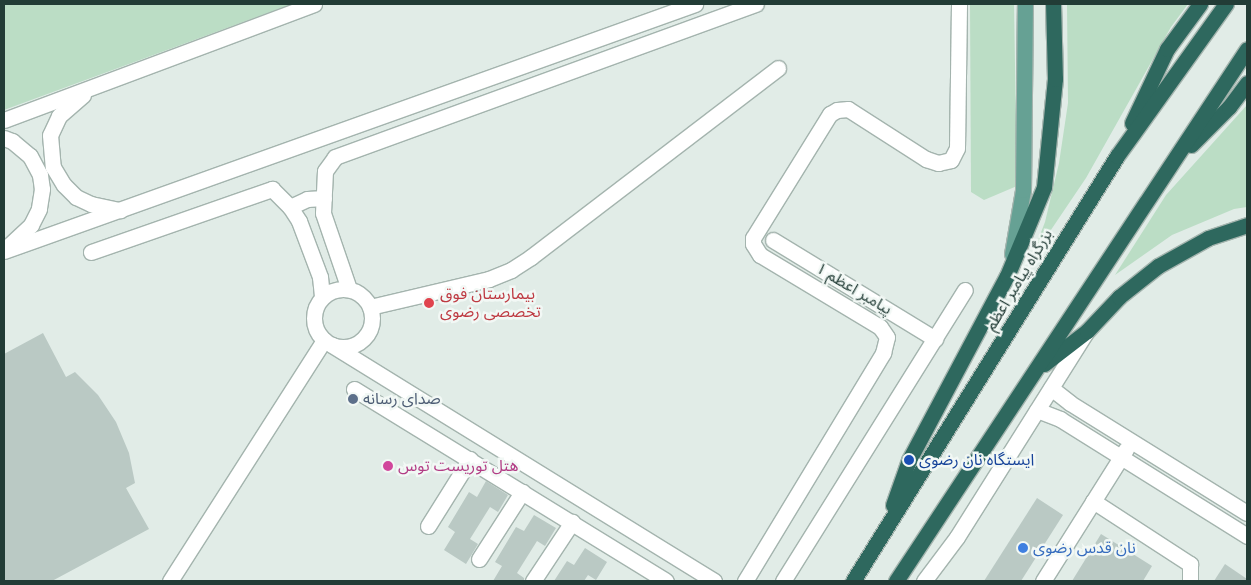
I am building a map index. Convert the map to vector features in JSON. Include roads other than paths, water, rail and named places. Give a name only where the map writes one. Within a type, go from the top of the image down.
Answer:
[{"type":"highway","points":[[883,531],[909,460],[1007,276],[1044,187],[1055,79],[1053,4]]},
{"type":"highway","points":[[1117,156],[1166,49],[1200,4]]},
{"type":"highway","name":"بزرگراه پیامبر اعظم","points":[[853,581],[1117,156],[1226,4]]},
{"type":"highway","points":[[896,581],[1247,49]]},
{"type":"highway","points":[[1169,167],[1229,107],[1247,83]]},
{"type":"highway","points":[[1033,373],[1087,331],[1119,297],[1158,266],[1208,238],[1247,225]]},
{"type":"main road","points":[[1007,276],[1023,190],[1025,4]]},
{"type":"street","points":[[4,120],[90,90],[314,4]]},
{"type":"street","points":[[4,250],[695,4]]},
{"type":"street","points":[[349,289],[323,213],[326,170],[335,157],[756,4]]},
{"type":"street","points":[[745,581],[883,353],[887,337],[880,327],[760,255],[753,244],[753,238],[830,114],[837,110],[848,109],[926,159],[938,164],[950,160],[957,148],[959,4]]},
{"type":"street","points":[[370,308],[489,279],[511,270],[531,257],[778,68]]},
{"type":"street","points":[[90,90],[60,116],[50,134],[53,167],[76,197],[91,204],[120,210]]},
{"type":"street","points":[[4,138],[12,141],[30,156],[40,175],[42,189],[39,209],[31,225],[4,250]]},
{"type":"street","points":[[91,252],[272,189],[290,208],[299,221],[320,277],[322,297]]},
{"type":"street","points":[[290,208],[307,199],[324,198]]},
{"type":"street","name":"پیامبر اعظم ۱","points":[[774,240],[935,338]]},
{"type":"street","points":[[328,342],[341,347],[359,342],[370,326],[370,308],[365,299],[349,289],[339,288],[322,297],[316,305],[314,324],[328,342],[714,581]]},
{"type":"street","points":[[783,581],[965,290]]},
{"type":"street","points":[[924,581],[957,537],[1087,331]]},
{"type":"street","points":[[170,581],[328,342]]},
{"type":"street","points":[[1051,388],[1070,403],[1247,513]]},
{"type":"street","points":[[354,389],[666,581]]},
{"type":"street","points":[[1037,410],[1060,419],[1247,536]]},
{"type":"street","points":[[1043,581],[1132,440]]},
{"type":"street","points":[[428,526],[470,459]]},
{"type":"street","points":[[479,559],[522,492]]},
{"type":"street","points":[[1094,501],[1190,564],[1190,581]]},
{"type":"street","points":[[534,581],[572,522]]},
{"type":"place","name":"بیمارستان فوق تخصصی رضوی","points":[[429,303]]},
{"type":"place","name":"صدای رسانه","points":[[353,399]]},
{"type":"place","name":"ایستگاه نان رضوی","points":[[909,460]]},
{"type":"place","name":"هتل توریست توس","points":[[388,466]]},
{"type":"place","name":"نان قدس رضوی","points":[[1023,548]]}]
